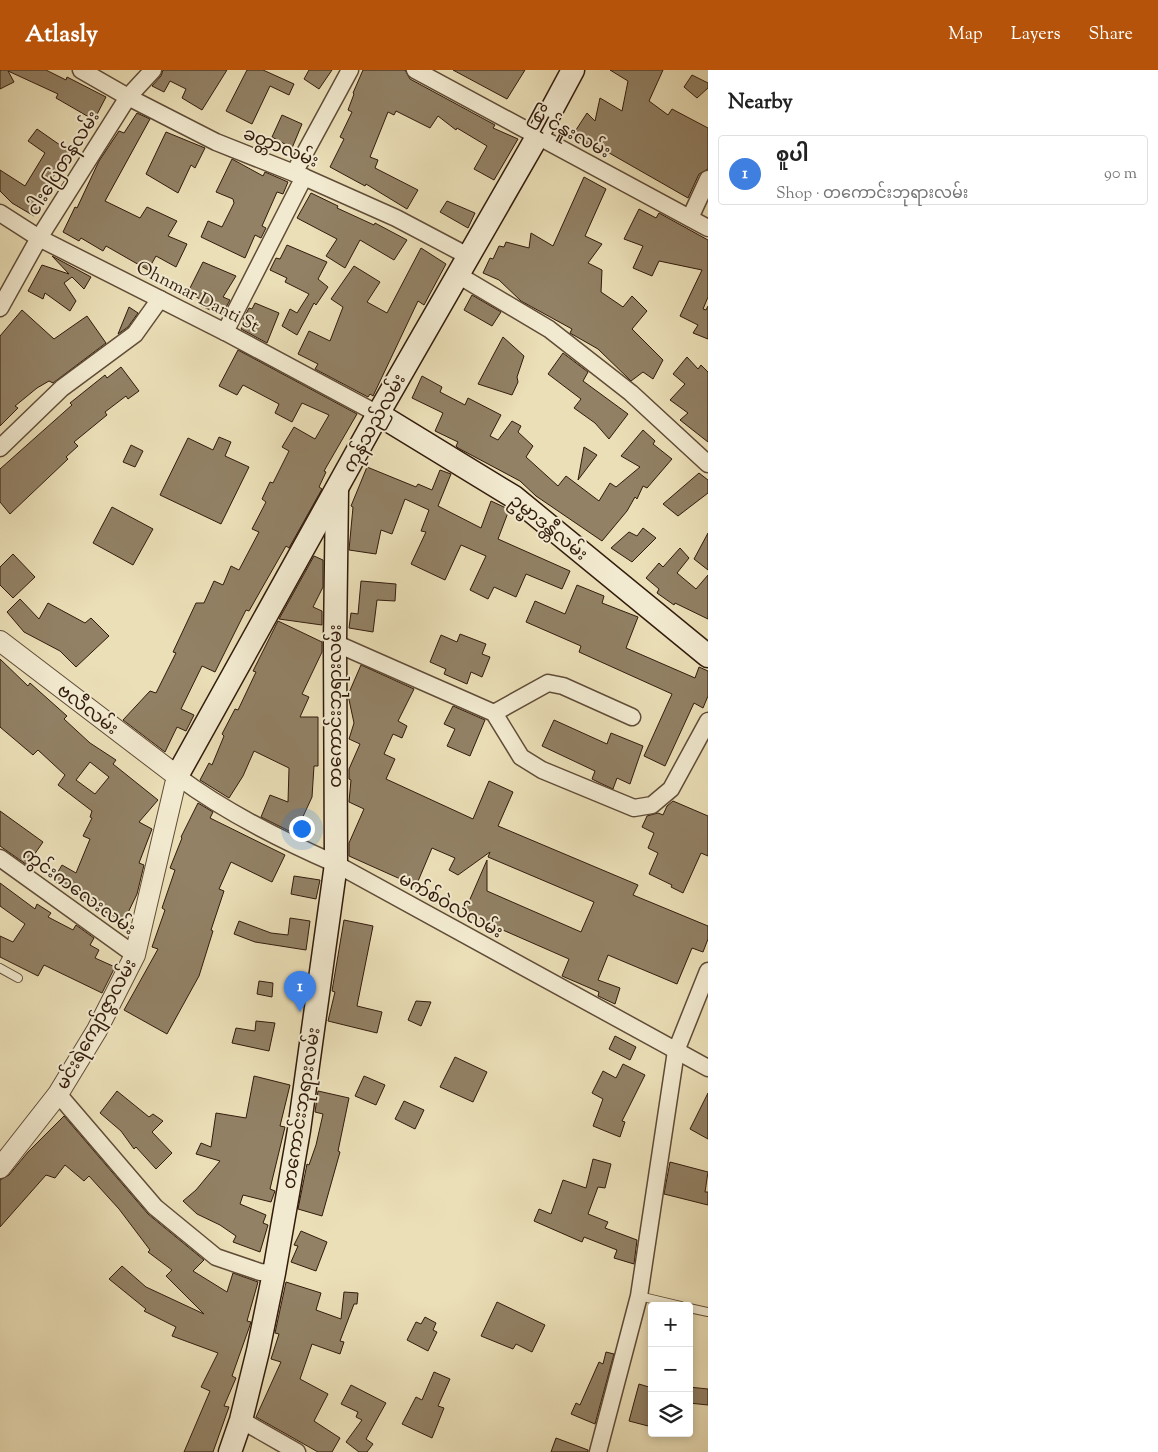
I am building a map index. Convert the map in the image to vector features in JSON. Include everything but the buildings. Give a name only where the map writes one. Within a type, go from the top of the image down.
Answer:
[{"type":"main road","name":"ကုန်သည်လမ်း","points":[[177,776],[378,414],[537,137],[573,70]]},
{"type":"main road","name":"ဥမ္မာဒန္တီလမ်း","points":[[378,414],[514,497],[708,656]]},
{"type":"main road","name":"တကောင်းဘုရားလမ်း","points":[[230,1452],[241,1420],[258,1351],[274,1273],[299,1130],[336,864],[334,643],[337,489]]},
{"type":"street","name":"ခတ္တာလမ်း","points":[[81,70],[128,97],[216,142],[299,175],[396,218],[549,329],[631,393],[708,464]]},
{"type":"street","name":"ငါးပြေတန်လမ်း","points":[[0,308],[39,238],[128,97],[152,70]]},
{"type":"street","points":[[225,332],[350,70]]},
{"type":"street","name":"မြိုင်နူးလမ်း","points":[[415,70],[708,228]]},
{"type":"street","points":[[690,218],[708,179]]},
{"type":"street","name":"Ohnmar Danti St","points":[[0,213],[39,238],[225,332],[378,414]]},
{"type":"street","points":[[0,448],[62,388],[135,334],[160,299]]},
{"type":"street","name":"ဗလီလမ်း","points":[[0,641],[177,776]]},
{"type":"street","points":[[334,643],[494,713],[521,757],[542,770],[634,808],[652,805],[671,789],[708,721]]},
{"type":"street","points":[[494,713],[548,683],[563,686],[632,717]]},
{"type":"street","name":"မက်စ်ဝဲလ်လမ်း","points":[[177,776],[195,790],[279,837],[336,864],[708,1068]]},
{"type":"street","name":"မင်းရဲကျော်ဇွာလမ်း","points":[[0,1168],[58,1094],[97,1030],[135,955],[177,776]]},
{"type":"street","name":"ကွင်းကလေးလမ်း","points":[[0,858],[98,931],[135,955]]},
{"type":"street","points":[[598,1452],[639,1296],[676,1051],[708,971]]},
{"type":"street","points":[[58,1094],[155,1207],[216,1257],[260,1272],[274,1273]]},
{"type":"street","points":[[241,1420],[297,1452]]},
{"type":"lane","points":[[0,968],[18,978]]},
{"type":"lane","points":[[639,1296],[664,1302]]},
{"type":"lane","points":[[693,1309],[708,1312]]},
{"type":"place","name":"စူပါ","points":[[300,1012]]}]
